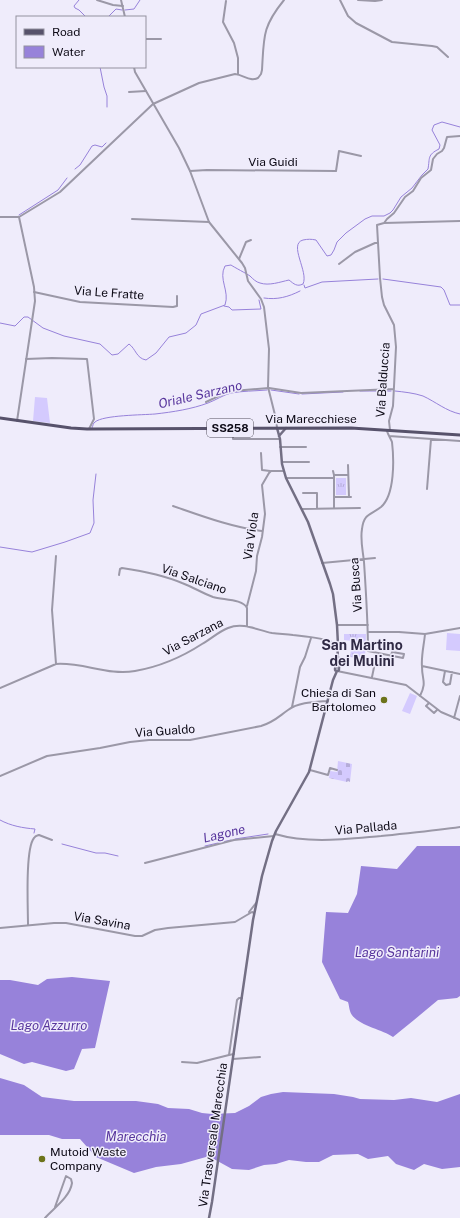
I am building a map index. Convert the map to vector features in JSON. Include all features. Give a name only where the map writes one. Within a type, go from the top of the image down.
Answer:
[{"type":"main road","name":"Via Marecchiese","points":[[0,418],[71,428],[89,429],[351,428],[460,435]]},
{"type":"main road","points":[[277,428],[283,471],[302,509],[333,594],[338,645]]},
{"type":"main road","points":[[279,437],[286,428]]},
{"type":"main road","name":"Via Trasversale Marecchia","points":[[209,1218],[256,902],[267,856],[274,835],[310,770],[333,680],[340,662],[337,654],[338,645]]},
{"type":"street","points":[[97,0],[122,6]]},
{"type":"street","points":[[122,0],[125,16]]},
{"type":"street","points":[[0,218],[19,217],[60,192],[153,104],[200,84],[238,74],[252,79],[260,77],[262,70],[264,35],[273,15],[284,0]]},
{"type":"street","points":[[340,0],[348,16],[356,24],[392,42],[437,47],[448,57]]},
{"type":"street","points":[[358,0],[382,0]]},
{"type":"street","points":[[226,1],[223,22],[234,43],[238,58],[238,74]]},
{"type":"street","points":[[146,39],[161,39]]},
{"type":"street","points":[[134,68],[153,104],[179,148],[190,171],[209,222],[239,259],[245,268],[248,281],[261,299],[264,307],[269,349],[269,388],[277,428]]},
{"type":"street","points":[[129,92],[146,91]]},
{"type":"street","points":[[384,223],[394,213],[405,197],[413,191],[418,182],[431,170],[433,159],[444,148],[447,138],[460,136]]},
{"type":"street","name":"Via Guidi","points":[[190,171],[336,171],[339,151],[361,156]]},
{"type":"street","points":[[17,420],[35,301],[19,217]]},
{"type":"street","points":[[132,219],[209,222]]},
{"type":"street","points":[[384,223],[460,222]]},
{"type":"street","name":"Via Balduccia","points":[[384,223],[377,225],[382,297],[384,305],[392,320],[395,331],[396,347],[389,430]]},
{"type":"street","points":[[239,259],[246,242],[251,240]]},
{"type":"street","points":[[339,264],[355,252],[375,243],[378,244]]},
{"type":"street","name":"Via Le Fratte","points":[[34,292],[80,302],[173,307],[177,306],[177,296]]},
{"type":"street","points":[[26,359],[87,358],[94,419],[89,429]]},
{"type":"street","points":[[206,402],[233,391],[269,388],[302,393],[393,389]]},
{"type":"street","points":[[233,428],[233,439],[279,437]]},
{"type":"street","name":"Via Busca","points":[[377,653],[368,651],[364,559],[361,539],[363,521],[368,515],[382,506],[390,492],[393,481],[392,441],[389,436],[389,430]]},
{"type":"street","points":[[389,436],[460,441]]},
{"type":"street","points":[[427,489],[431,439]]},
{"type":"street","points":[[280,447],[306,446]]},
{"type":"street","points":[[261,453],[262,470],[283,471]]},
{"type":"street","points":[[282,462],[309,462]]},
{"type":"street","points":[[334,497],[350,497],[348,465]]},
{"type":"street","name":"Via Viola","points":[[247,606],[256,571],[257,556],[262,537],[265,514],[262,485],[266,476],[271,471]]},
{"type":"street","points":[[333,471],[334,508]]},
{"type":"street","points":[[286,478],[348,475]]},
{"type":"street","points":[[303,493],[316,493],[317,508]]},
{"type":"street","points":[[173,506],[213,520],[262,531]]},
{"type":"street","points":[[302,509],[360,508]]},
{"type":"street","points":[[56,556],[52,610],[56,664]]},
{"type":"street","points":[[322,563],[375,558]]},
{"type":"street","name":"Via Salciano","points":[[119,576],[122,568],[162,576],[184,583],[205,594],[243,603],[247,606]]},
{"type":"street","points":[[247,606],[247,626]]},
{"type":"street","points":[[337,625],[368,625]]},
{"type":"street","name":"Via Sarzana","points":[[0,688],[56,664],[76,665],[108,671],[132,672],[164,664],[203,644],[218,633],[235,626],[247,626],[273,633],[292,634],[328,640],[338,645]]},
{"type":"street","points":[[368,632],[425,634],[460,628]]},
{"type":"street","points":[[420,696],[423,690],[424,681],[422,666],[425,634]]},
{"type":"street","points":[[292,707],[300,667],[311,638]]},
{"type":"street","points":[[372,678],[377,653],[391,656],[403,658],[404,654],[392,652],[391,656]]},
{"type":"street","points":[[422,666],[460,674]]},
{"type":"street","points":[[337,669],[345,673],[406,685],[437,709],[460,720]]},
{"type":"street","points":[[446,671],[443,682],[446,685],[450,684],[452,672]]},
{"type":"street","points":[[454,718],[460,696]]},
{"type":"street","name":"Via Gualdo","points":[[0,776],[47,756],[136,741],[190,740],[270,724],[292,707],[305,703],[328,701]]},
{"type":"street","points":[[429,703],[426,706],[434,712],[437,709]]},
{"type":"street","points":[[310,770],[328,775],[330,768],[337,770]]},
{"type":"street","name":"Via Pallada","points":[[145,863],[234,840],[274,835],[330,840],[460,827]]},
{"type":"street","points":[[28,925],[28,857],[32,842],[34,838],[39,835],[52,840]]},
{"type":"street","points":[[245,916],[250,912],[256,902]]},
{"type":"street","name":"Via Savina","points":[[0,928],[54,923],[142,936],[155,930],[168,928],[235,922],[245,916],[254,914]]},
{"type":"street","name":"Via Trasversale Marecchia","points":[[229,1055],[237,1000],[242,998]]},
{"type":"street","name":"Via Trasversale Marecchia","points":[[182,1062],[197,1063],[234,1054]]},
{"type":"street","points":[[233,1059],[260,1057]]},
{"type":"street","points":[[45,1218],[65,1197],[72,1185],[71,1179],[66,1176],[55,1207]]},
{"type":"green space","points":[[35,397],[47,398],[50,423],[33,421]]},
{"type":"green space","points":[[336,478],[346,478],[346,495],[336,495]]},
{"type":"green space","points":[[447,633],[460,634],[460,651],[446,650]]},
{"type":"green space","points":[[344,634],[366,634],[365,660],[350,657],[352,641],[344,640]]},
{"type":"green space","points":[[410,693],[417,696],[410,714],[402,711]]},
{"type":"green space","points":[[338,761],[352,764],[350,782],[329,778],[330,771],[337,772]]},
{"type":"water","name":"Lago Santarini","points":[[417,846],[460,846],[460,996],[457,998],[438,1000],[393,1037],[357,1020],[350,1011],[348,1002],[340,999],[322,962],[326,912],[348,913],[357,894],[361,866],[397,869]]},
{"type":"water","name":"Lago Azzurro","points":[[72,977],[110,981],[95,1048],[82,1049],[74,1069],[66,1071],[32,1062],[24,1064],[0,1054],[0,980],[10,980],[38,985],[47,979]]},
{"type":"water","name":"Marecchia","points":[[0,1078],[24,1085],[42,1097],[74,1101],[136,1101],[158,1104],[168,1108],[189,1109],[212,1114],[235,1113],[249,1106],[261,1097],[283,1092],[334,1094],[360,1099],[394,1100],[411,1098],[437,1102],[460,1094],[460,1167],[442,1169],[424,1164],[414,1170],[396,1164],[388,1156],[368,1159],[358,1154],[333,1155],[319,1162],[289,1160],[276,1164],[264,1165],[249,1170],[232,1169],[212,1158],[206,1157],[181,1164],[156,1167],[134,1173],[96,1157],[80,1139],[62,1139],[49,1135],[0,1135]]},
{"type":"waterway","points":[[79,0],[74,6],[85,16]]},
{"type":"waterway","points":[[125,10],[134,9],[140,0]]},
{"type":"waterway","points":[[109,16],[116,9],[122,10]]},
{"type":"waterway","points":[[100,68],[107,96],[107,107]]},
{"type":"waterway","points":[[0,323],[15,326],[24,317],[28,317],[43,328],[64,336],[100,344],[112,355],[118,354],[129,344],[140,357],[146,360],[156,353],[169,337],[186,333],[196,325],[201,314],[225,305],[226,295],[223,280],[223,271],[225,266],[231,265],[249,275],[257,282],[263,284],[289,280],[297,285],[303,284],[304,279],[298,253],[299,243],[303,240],[316,240],[327,256],[331,255],[337,242],[346,233],[365,219],[372,216],[384,216],[390,213],[401,197],[412,188],[428,169],[429,159],[432,153],[439,149],[440,145],[432,130],[434,125],[442,122],[460,127]]},
{"type":"waterway","points":[[75,169],[80,165],[92,146],[95,145],[102,147],[106,143]]},
{"type":"waterway","points":[[19,215],[58,190],[67,178]]},
{"type":"waterway","points":[[304,285],[305,288],[322,282],[378,279]]},
{"type":"waterway","points":[[383,279],[441,287],[444,290],[450,305],[460,305]]},
{"type":"waterway","points":[[264,298],[282,298],[300,291]]},
{"type":"waterway","points":[[224,306],[229,307],[232,310],[261,309],[259,300]]},
{"type":"waterway","name":"Oriale Sarzano","points":[[92,428],[94,422],[106,418],[155,414],[189,409],[211,402],[231,393],[267,390]]},
{"type":"waterway","name":"Oriale Sarzano","points":[[271,390],[299,394]]},
{"type":"waterway","name":"Oriale Sarzano","points":[[360,391],[391,391]]},
{"type":"waterway","name":"Oriale Sarzano","points":[[395,391],[423,396],[446,409],[460,414]]},
{"type":"waterway","name":"Oriale Sarzano","points":[[302,394],[343,392]]},
{"type":"waterway","name":"Oriale Sarzano","points":[[0,547],[32,552],[90,533],[94,523],[93,500],[96,474]]},
{"type":"waterway","name":"Lagone","points":[[0,820],[8,824],[35,829],[34,833]]},
{"type":"waterway","name":"Lagone","points":[[235,839],[268,834]]},
{"type":"waterway","name":"Lagone","points":[[205,846],[231,840]]},
{"type":"waterway","name":"Lagone","points":[[62,844],[96,853],[105,853],[118,856]]},
{"type":"place","name":"Chiesa di San Bartolomeo","points":[[384,700]]},
{"type":"place","name":"Mutoid Waste Company","points":[[42,1159]]},
{"type":"district","name":"San Martino dei Mulini","points":[[362,654]]}]
